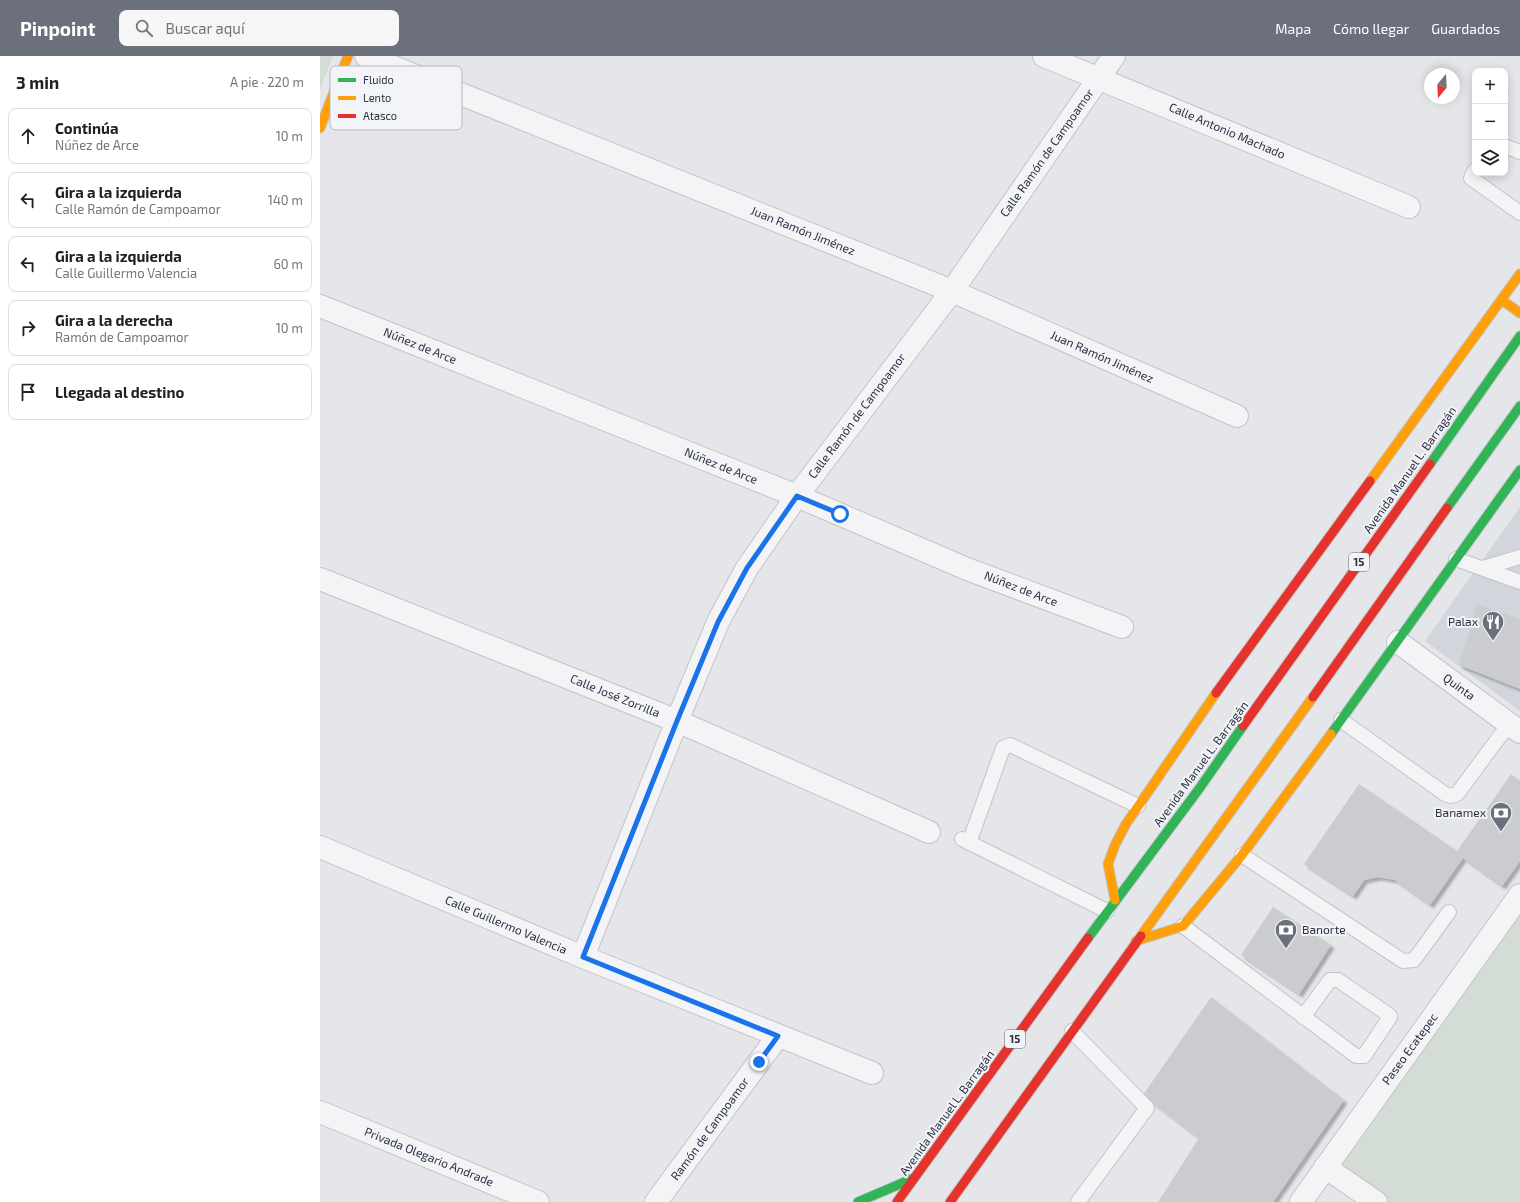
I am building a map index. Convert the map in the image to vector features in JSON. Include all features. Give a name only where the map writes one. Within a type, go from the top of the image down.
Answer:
[{"type":"main road","points":[[344,66],[348,56]]},
{"type":"main road","points":[[320,128],[330,102]]},
{"type":"main road","points":[[1111,905],[1108,864],[1118,838],[1138,806],[1224,684],[1520,274]]},
{"type":"main road","points":[[1502,300],[1520,313]]},
{"type":"main road","name":"Avenida Manuel L. Barragán","points":[[897,1202],[966,1109],[1111,905],[1199,789],[1520,336]]},
{"type":"main road","points":[[951,1202],[1136,941],[1230,813],[1520,406]]},
{"type":"main road","points":[[1136,941],[1183,926],[1242,855],[1398,642],[1520,470]]},
{"type":"main road","points":[[858,1202],[914,1178]]},
{"type":"street","name":"Juan Ramón Jiménez","points":[[366,56],[391,66]]},
{"type":"street","name":"Calle Antonio Machado","points":[[1044,56],[1410,207]]},
{"type":"street","name":"Calle Ramón de Campoamor","points":[[583,957],[718,622],[747,568],[797,496],[952,291],[1114,56]]},
{"type":"street","name":"Juan Ramón Jiménez","points":[[462,94],[952,291],[1236,416]]},
{"type":"street","name":"Núñez de Arce","points":[[320,306],[797,496],[967,569],[1122,627]]},
{"type":"street","name":"Calle José Zorrilla","points":[[320,579],[677,721],[929,832]]},
{"type":"street","name":"Quinta","points":[[1398,642],[1515,728]]},
{"type":"street","name":"Calle Guillermo Valencia","points":[[320,847],[583,957],[872,1073]]},
{"type":"street","name":"Paseo Ecatepec","points":[[1301,1202],[1520,895]]},
{"type":"street","name":"Ramón de Campoamor","points":[[656,1202],[778,1036]]},
{"type":"street","name":"Privada Olegario Andrade","points":[[320,1112],[538,1202]]},
{"type":"street","points":[[1325,1168],[1376,1202]]},
{"type":"lane","points":[[1508,147],[1520,152]]},
{"type":"lane","points":[[1472,176],[1471,178],[1520,214]]},
{"type":"lane","points":[[1483,568],[1520,557]]},
{"type":"lane","points":[[1456,559],[1520,582]]},
{"type":"lane","points":[[1341,720],[1445,794],[1451,796],[1457,794],[1515,728]]},
{"type":"lane","points":[[1111,905],[965,841],[1003,748],[1010,745],[1138,806]]},
{"type":"lane","points":[[1242,855],[1403,961],[1414,960],[1449,912]]},
{"type":"lane","points":[[1183,926],[1302,1016],[1356,1056],[1364,1056],[1390,1017],[1338,980],[1334,979],[1330,980],[1302,1016]]},
{"type":"lane","points":[[1072,1031],[1147,1108],[1078,1202]]},
{"type":"shaded area","points":[[320,56],[333,56],[320,89]]},
{"type":"shaded area","points":[[1520,507],[1520,711],[1425,641]]},
{"type":"shaded area","points":[[1520,895],[1520,1202],[1376,1202],[1325,1167]]},
{"type":"building","name":"Palax","points":[[1477,605],[1520,619],[1520,689],[1459,665]]},
{"type":"building","points":[[1511,774],[1520,781],[1520,861],[1502,886],[1463,858],[1430,905],[1395,880],[1378,877],[1364,880],[1353,896],[1304,864],[1359,784],[1457,851]]},
{"type":"building","name":"Banorte","points":[[1273,907],[1331,945],[1299,994],[1241,955]]},
{"type":"building","points":[[1211,997],[1344,1100],[1273,1202],[1158,1202],[1199,1138],[1143,1095]]},
{"type":"traffic: fast","points":[[1430,464],[1520,336]]},
{"type":"traffic: fast","points":[[1447,508],[1520,406]]},
{"type":"traffic: fast","points":[[1331,734],[1520,470]]},
{"type":"traffic: fast","points":[[1088,938],[1199,789],[1243,726]]},
{"type":"traffic: fast","points":[[858,1202],[914,1178]]},
{"type":"traffic: slow","points":[[344,66],[348,56]]},
{"type":"traffic: slow","points":[[320,128],[330,102]]},
{"type":"traffic: slow","points":[[1370,481],[1520,274]]},
{"type":"traffic: slow","points":[[1502,300],[1520,313]]},
{"type":"traffic: slow","points":[[1115,900],[1108,864],[1115,845],[1126,824],[1216,693]]},
{"type":"traffic: slow","points":[[1141,936],[1313,697]]},
{"type":"traffic: slow","points":[[1136,941],[1183,926],[1242,855],[1331,734]]},
{"type":"traffic: jam","points":[[1243,726],[1430,464]]},
{"type":"traffic: jam","points":[[1216,693],[1370,481]]},
{"type":"traffic: jam","points":[[1313,697],[1447,508]]},
{"type":"traffic: jam","points":[[950,1202],[1141,936]]},
{"type":"traffic: jam","points":[[897,1202],[1088,938]]},
{"type":"place","name":"Palax","points":[[1493,642]]},
{"type":"place","name":"Banamex","points":[[1501,832]]},
{"type":"place","name":"Banorte","points":[[1286,950]]},
{"type":"route","points":[[759,1062],[778,1036],[583,957],[718,622],[747,568],[797,496],[840,514]]}]
